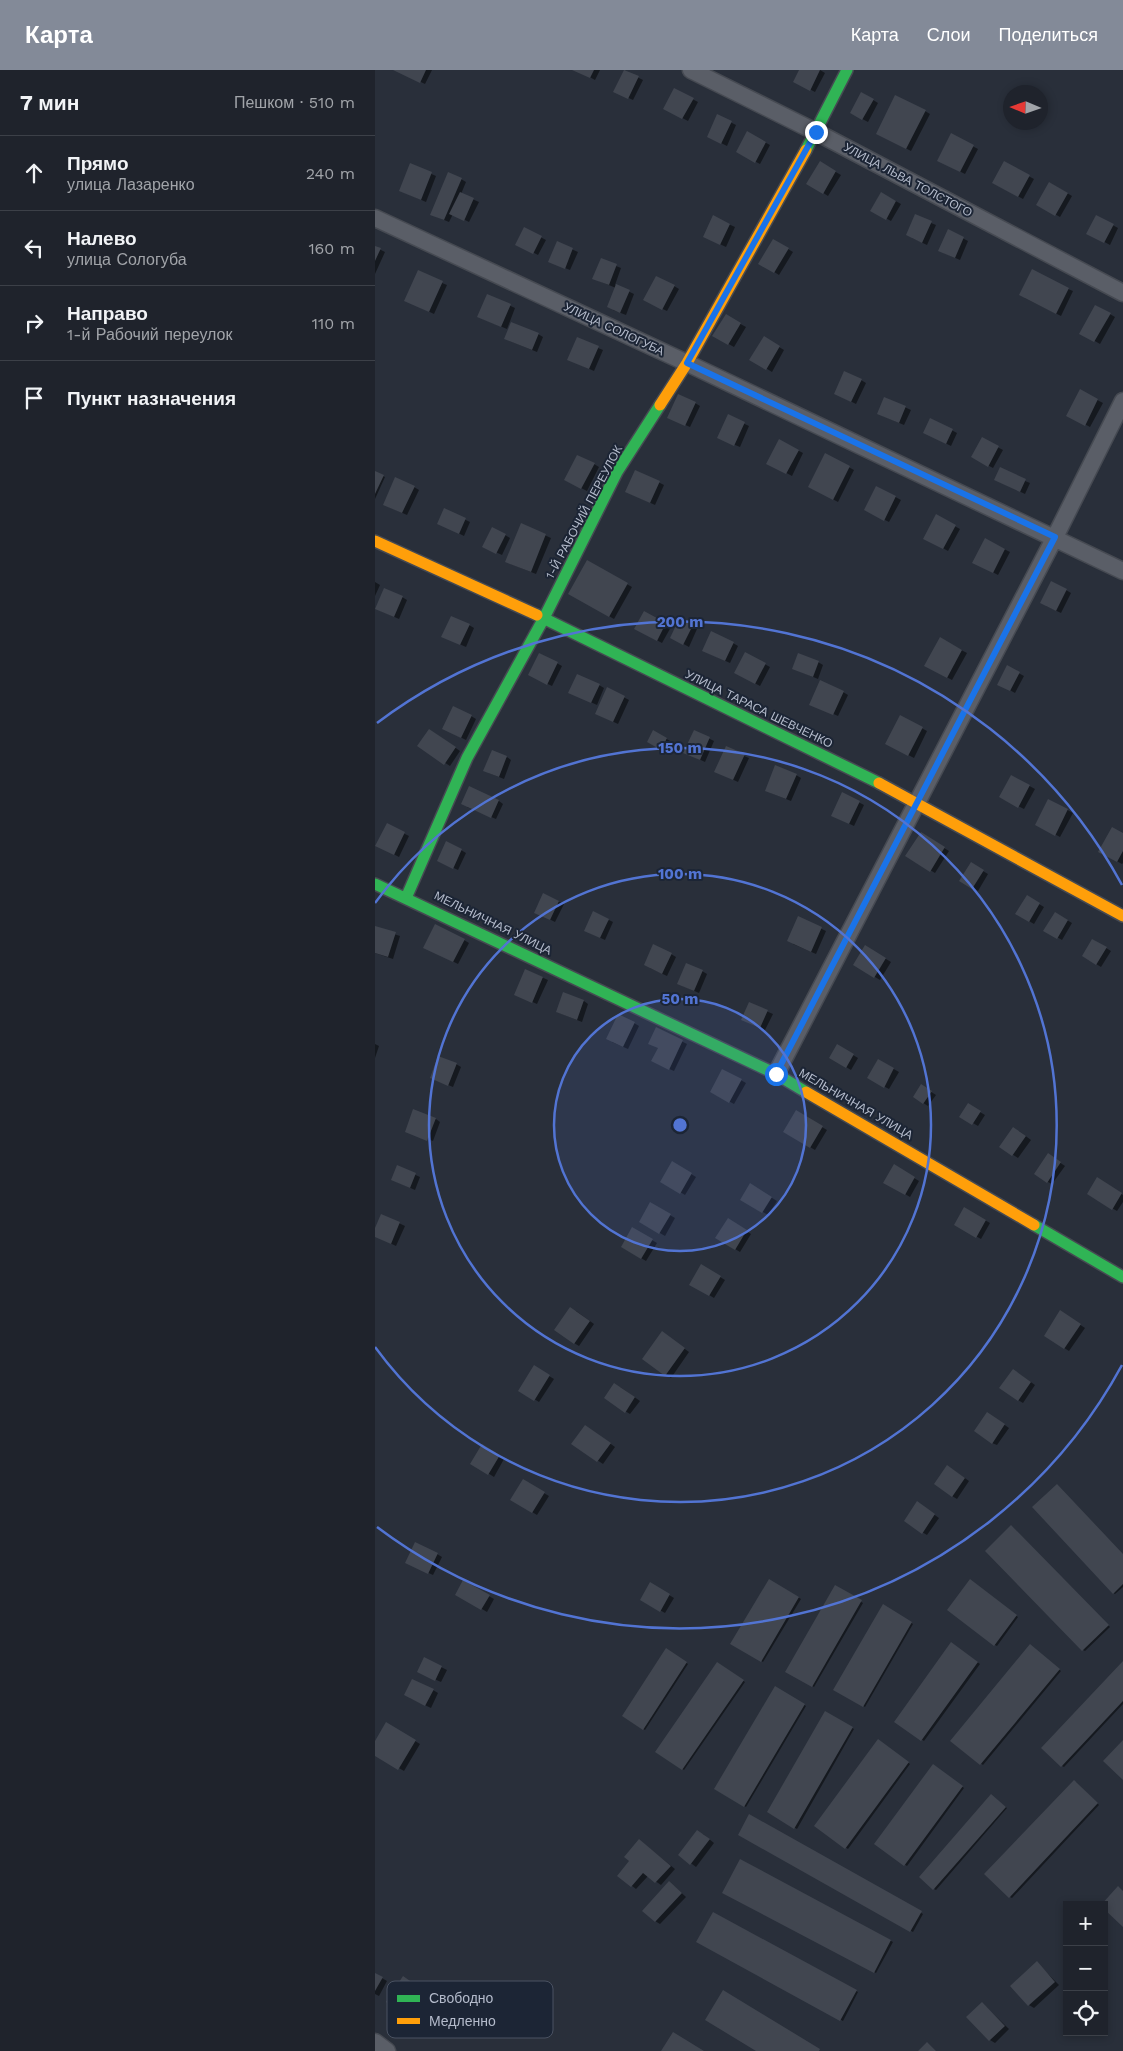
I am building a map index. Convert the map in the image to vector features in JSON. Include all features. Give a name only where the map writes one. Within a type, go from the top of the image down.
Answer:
[{"type":"street","name":"УЛИЦА ЛЬВА ТОЛСТОГО","points":[[691,70],[816,132],[1123,293]]},
{"type":"street","name":"1-Й РАБОЧИЙ ПЕРЕУЛОК","points":[[406,898],[467,758],[544,618],[617,472],[687,363],[816,132],[847,70]]},
{"type":"street","name":"УЛИЦА СОЛОГУБА","points":[[375,218],[687,363],[1123,571]]},
{"type":"street","points":[[776,1074],[1055,537],[1123,401]]},
{"type":"street","name":"УЛИЦА ТАРАСА ШЕВЧЕНКО","points":[[375,541],[544,618],[917,802],[1123,916]]},
{"type":"street","name":"МЕЛЬНИЧНАЯ УЛИЦА","points":[[375,884],[776,1074],[1123,1277]]},
{"type":"street","points":[[375,2042],[387,2051]]},
{"type":"building","points":[[393,70],[426,70],[420,83]]},
{"type":"building","points":[[572,70],[594,70],[590,78]]},
{"type":"building","points":[[624,70],[639,76],[628,99],[613,92]]},
{"type":"building","points":[[799,70],[820,70],[810,91],[793,82]]},
{"type":"building","points":[[674,88],[694,98],[682,119],[663,109]]},
{"type":"building","points":[[861,92],[874,99],[862,120],[850,113]]},
{"type":"building","points":[[895,95],[926,110],[906,149],[876,134]]},
{"type":"building","points":[[717,114],[732,121],[721,144],[707,137]]},
{"type":"building","points":[[747,131],[766,142],[755,163],[736,152]]},
{"type":"building","points":[[951,133],[974,145],[960,172],[937,161]]},
{"type":"building","points":[[820,161],[836,171],[823,194],[806,184]]},
{"type":"building","points":[[1004,161],[1030,175],[1018,197],[992,183]]},
{"type":"building","points":[[410,163],[432,172],[421,200],[399,191]]},
{"type":"building","points":[[448,172],[462,178],[444,220],[430,215]]},
{"type":"building","points":[[1049,182],[1068,193],[1055,216],[1036,205]]},
{"type":"building","points":[[460,192],[474,198],[464,221],[449,214]]},
{"type":"building","points":[[881,192],[896,201],[886,220],[870,211]]},
{"type":"building","points":[[915,214],[932,221],[922,243],[906,235]]},
{"type":"building","points":[[713,215],[730,224],[720,245],[703,237]]},
{"type":"building","points":[[1096,215],[1114,224],[1104,243],[1086,234]]},
{"type":"building","points":[[524,227],[542,236],[533,254],[515,245]]},
{"type":"building","points":[[948,229],[964,237],[955,258],[938,251]]},
{"type":"building","points":[[773,239],[789,248],[774,273],[758,264]]},
{"type":"building","points":[[557,241],[573,248],[565,269],[548,262]]},
{"type":"building","points":[[375,246],[381,248],[375,261]]},
{"type":"building","points":[[601,258],[617,264],[609,285],[592,279]]},
{"type":"building","points":[[1032,269],[1069,288],[1056,314],[1019,295]]},
{"type":"building","points":[[418,270],[443,281],[429,312],[404,301]]},
{"type":"building","points":[[656,276],[675,285],[662,310],[643,300]]},
{"type":"building","points":[[616,284],[630,290],[620,313],[607,307]]},
{"type":"building","points":[[487,294],[511,304],[501,327],[477,317]]},
{"type":"building","points":[[1095,305],[1111,313],[1094,342],[1079,334]]},
{"type":"building","points":[[726,314],[741,323],[728,345],[712,336]]},
{"type":"building","points":[[511,322],[539,333],[532,350],[504,339]]},
{"type":"building","points":[[764,336],[780,346],[766,370],[749,360]]},
{"type":"building","points":[[577,337],[599,346],[589,369],[567,360]]},
{"type":"building","points":[[844,371],[862,379],[851,402],[834,394]]},
{"type":"building","points":[[1080,389],[1098,399],[1085,426],[1066,416]]},
{"type":"building","points":[[678,394],[696,402],[685,426],[667,418]]},
{"type":"building","points":[[884,397],[906,406],[899,423],[877,414]]},
{"type":"building","points":[[728,414],[745,422],[734,446],[717,438]]},
{"type":"building","points":[[930,418],[953,429],[946,444],[923,433]]},
{"type":"building","points":[[982,437],[999,446],[988,467],[971,457]]},
{"type":"building","points":[[779,439],[799,450],[786,474],[766,464]]},
{"type":"building","points":[[825,453],[850,466],[833,500],[808,487]]},
{"type":"building","points":[[577,455],[595,463],[581,489],[564,480]]},
{"type":"building","points":[[1000,467],[1026,479],[1020,492],[994,480]]},
{"type":"building","points":[[635,470],[660,481],[650,503],[625,492]]},
{"type":"building","points":[[375,471],[384,475],[375,494]]},
{"type":"building","points":[[395,477],[415,486],[402,513],[383,505]]},
{"type":"building","points":[[876,486],[896,496],[884,521],[864,510]]},
{"type":"building","points":[[444,508],[466,518],[459,534],[437,524]]},
{"type":"building","points":[[936,514],[956,525],[943,549],[923,539]]},
{"type":"building","points":[[521,523],[546,534],[531,572],[505,562]]},
{"type":"building","points":[[492,527],[506,534],[496,554],[482,547]]},
{"type":"building","points":[[985,538],[1005,549],[993,573],[972,563]]},
{"type":"building","points":[[587,560],[628,583],[609,617],[568,594]]},
{"type":"building","points":[[1051,581],[1067,589],[1056,611],[1040,603]]},
{"type":"building","points":[[384,588],[403,596],[394,617],[375,609]]},
{"type":"building","points":[[644,611],[666,623],[657,641],[634,629]]},
{"type":"building","points":[[451,616],[470,624],[460,645],[441,637]]},
{"type":"building","points":[[679,619],[693,625],[683,645],[670,638]]},
{"type":"building","points":[[711,631],[734,642],[725,661],[702,651]]},
{"type":"building","points":[[940,637],[962,650],[947,678],[924,666]]},
{"type":"building","points":[[745,652],[766,663],[755,684],[734,673]]},
{"type":"building","points":[[539,653],[558,662],[547,685],[528,675]]},
{"type":"building","points":[[798,653],[819,661],[813,677],[792,669]]},
{"type":"building","points":[[1007,665],[1020,672],[1010,691],[997,685]]},
{"type":"building","points":[[577,674],[600,684],[591,703],[568,693]]},
{"type":"building","points":[[820,680],[844,691],[833,715],[809,705]]},
{"type":"building","points":[[607,687],[625,696],[613,722],[595,714]]},
{"type":"building","points":[[453,706],[472,715],[461,738],[442,729]]},
{"type":"building","points":[[900,715],[923,727],[908,756],[885,744]]},
{"type":"building","points":[[429,729],[456,747],[444,765],[417,746]]},
{"type":"building","points":[[653,730],[667,738],[661,750],[647,742]]},
{"type":"building","points":[[694,730],[710,737],[700,760],[683,753]]},
{"type":"building","points":[[726,746],[745,754],[733,780],[714,772]]},
{"type":"building","points":[[492,750],[507,756],[499,777],[483,771]]},
{"type":"building","points":[[775,765],[797,774],[786,799],[765,791]]},
{"type":"building","points":[[1011,775],[1030,785],[1018,808],[999,797]]},
{"type":"building","points":[[469,786],[499,800],[491,818],[461,804]]},
{"type":"building","points":[[842,792],[860,801],[849,824],[831,816]]},
{"type":"building","points":[[1048,799],[1068,809],[1055,836],[1035,825]]},
{"type":"building","points":[[387,823],[405,832],[394,855],[375,846]]},
{"type":"building","points":[[1112,827],[1123,833],[1123,851],[1117,862],[1098,852]]},
{"type":"building","points":[[921,832],[945,847],[930,872],[905,856]]},
{"type":"building","points":[[446,841],[462,849],[453,869],[437,861]]},
{"type":"building","points":[[971,862],[984,870],[972,889],[959,881]]},
{"type":"building","points":[[543,893],[559,901],[550,920],[534,913]]},
{"type":"building","points":[[1027,895],[1040,903],[1029,922],[1015,914]]},
{"type":"building","points":[[593,911],[609,919],[600,938],[584,931]]},
{"type":"building","points":[[1055,912],[1068,920],[1057,939],[1043,931]]},
{"type":"building","points":[[798,916],[822,927],[811,952],[787,941]]},
{"type":"building","points":[[435,924],[465,939],[453,962],[423,948]]},
{"type":"building","points":[[375,926],[396,932],[388,957],[375,953]]},
{"type":"building","points":[[1092,939],[1107,947],[1096,965],[1082,956]]},
{"type":"building","points":[[653,944],[672,953],[662,974],[644,965]]},
{"type":"building","points":[[865,945],[886,958],[874,978],[853,965]]},
{"type":"building","points":[[686,963],[703,970],[694,991],[677,984]]},
{"type":"building","points":[[525,969],[543,977],[532,1003],[514,995]]},
{"type":"building","points":[[563,992],[584,1000],[577,1020],[556,1012]]},
{"type":"building","points":[[749,1002],[768,1010],[760,1028],[741,1020]]},
{"type":"building","points":[[618,1014],[635,1022],[623,1047],[606,1039]]},
{"type":"building","points":[[656,1027],[683,1040],[669,1070],[651,1061],[658,1048],[648,1044]]},
{"type":"building","points":[[837,1044],[854,1054],[846,1068],[829,1058]]},
{"type":"building","points":[[438,1056],[457,1063],[448,1086],[430,1078]]},
{"type":"building","points":[[878,1059],[894,1068],[884,1088],[867,1078]]},
{"type":"building","points":[[722,1069],[742,1079],[729,1103],[710,1092]]},
{"type":"building","points":[[921,1084],[932,1091],[923,1104],[913,1097]]},
{"type":"building","points":[[968,1103],[981,1111],[972,1125],[959,1117]]},
{"type":"building","points":[[413,1109],[436,1118],[427,1141],[405,1132]]},
{"type":"building","points":[[796,1110],[823,1126],[810,1148],[783,1132]]},
{"type":"building","points":[[1013,1127],[1026,1136],[1012,1156],[999,1147]]},
{"type":"building","points":[[1048,1153],[1061,1162],[1047,1183],[1034,1174]]},
{"type":"building","points":[[672,1161],[692,1173],[680,1194],[660,1182]]},
{"type":"building","points":[[894,1164],[915,1177],[905,1195],[883,1183]]},
{"type":"building","points":[[397,1165],[416,1173],[410,1188],[391,1180]]},
{"type":"building","points":[[1097,1177],[1122,1193],[1112,1210],[1087,1194]]},
{"type":"building","points":[[750,1183],[772,1197],[762,1213],[740,1200]]},
{"type":"building","points":[[650,1202],[671,1214],[659,1234],[639,1222]]},
{"type":"building","points":[[964,1207],[986,1220],[976,1238],[954,1225]]},
{"type":"building","points":[[381,1214],[400,1222],[391,1244],[375,1237],[375,1228]]},
{"type":"building","points":[[728,1218],[747,1230],[735,1250],[715,1238]]},
{"type":"building","points":[[632,1227],[653,1239],[641,1259],[621,1247]]},
{"type":"building","points":[[701,1264],[721,1276],[709,1296],[689,1285]]},
{"type":"building","points":[[570,1307],[590,1321],[574,1344],[554,1330]]},
{"type":"building","points":[[1060,1310],[1081,1324],[1064,1349],[1044,1336]]},
{"type":"building","points":[[662,1331],[685,1348],[665,1376],[642,1359]]},
{"type":"building","points":[[534,1365],[550,1375],[534,1401],[518,1391]]},
{"type":"building","points":[[1013,1369],[1031,1382],[1018,1401],[999,1388]]},
{"type":"building","points":[[614,1383],[635,1397],[625,1413],[604,1398]]},
{"type":"building","points":[[987,1412],[1005,1424],[992,1444],[974,1431]]},
{"type":"building","points":[[585,1425],[611,1443],[597,1462],[571,1444]]},
{"type":"building","points":[[482,1444],[500,1455],[488,1475],[470,1464]]},
{"type":"building","points":[[947,1465],[965,1478],[952,1497],[934,1484]]},
{"type":"building","points":[[523,1479],[545,1492],[532,1513],[510,1500]]},
{"type":"building","points":[[1057,1484],[1123,1554],[1123,1584],[1113,1594],[1032,1507]]},
{"type":"building","points":[[917,1501],[935,1514],[922,1534],[904,1521]]},
{"type":"building","points":[[1011,1525],[1109,1625],[1082,1651],[985,1551]]},
{"type":"building","points":[[415,1542],[438,1553],[428,1574],[405,1563]]},
{"type":"building","points":[[769,1579],[799,1597],[761,1662],[730,1644]]},
{"type":"building","points":[[970,1579],[1017,1615],[994,1646],[947,1610]]},
{"type":"building","points":[[463,1580],[490,1595],[481,1610],[455,1595]]},
{"type":"building","points":[[650,1582],[670,1594],[660,1612],[640,1600]]},
{"type":"building","points":[[835,1585],[862,1600],[812,1687],[785,1672]]},
{"type":"building","points":[[883,1604],[912,1622],[863,1707],[833,1690]]},
{"type":"building","points":[[951,1642],[978,1662],[921,1741],[894,1722]]},
{"type":"building","points":[[1030,1644],[1060,1669],[980,1765],[950,1741]]},
{"type":"building","points":[[666,1648],[687,1662],[643,1730],[622,1716]]},
{"type":"building","points":[[424,1657],[442,1666],[435,1681],[417,1672]]},
{"type":"building","points":[[1123,1661],[1123,1701],[1061,1767],[1041,1748]]},
{"type":"building","points":[[717,1662],[744,1680],[682,1770],[655,1752]]},
{"type":"building","points":[[412,1679],[434,1689],[425,1706],[404,1695]]},
{"type":"building","points":[[775,1686],[805,1704],[744,1807],[714,1789]]},
{"type":"building","points":[[825,1711],[853,1727],[794,1829],[767,1812]]},
{"type":"building","points":[[386,1722],[416,1740],[398,1770],[375,1756],[375,1741]]},
{"type":"building","points":[[878,1739],[909,1762],[845,1849],[814,1826]]},
{"type":"building","points":[[1123,1740],[1123,1780],[1103,1761]]},
{"type":"building","points":[[933,1764],[963,1786],[904,1866],[874,1844]]},
{"type":"building","points":[[1074,1780],[1098,1803],[1009,1898],[984,1874]]},
{"type":"building","points":[[991,1794],[1006,1807],[933,1890],[919,1877]]},
{"type":"building","points":[[749,1814],[922,1911],[910,1932],[738,1835]]},
{"type":"building","points":[[697,1830],[710,1839],[690,1865],[678,1855]]},
{"type":"building","points":[[639,1839],[671,1866],[655,1883],[643,1873],[631,1887],[617,1876],[629,1861],[624,1857]]},
{"type":"building","points":[[740,1859],[891,1940],[874,1973],[722,1893]]},
{"type":"building","points":[[669,1881],[682,1893],[655,1922],[642,1911]]},
{"type":"building","points":[[1118,1886],[1123,1891],[1123,1927],[1108,1913],[1108,1901],[1105,1901]]},
{"type":"building","points":[[713,1912],[857,1990],[840,2021],[696,1942]]},
{"type":"building","points":[[1037,1961],[1055,1982],[1028,2006],[1010,1986]]},
{"type":"building","points":[[375,1973],[383,1977],[375,1991]]},
{"type":"building","points":[[403,1976],[410,1981],[400,1981]]},
{"type":"building","points":[[723,1990],[820,2049],[819,2051],[756,2051],[705,2020]]},
{"type":"building","points":[[982,2002],[1005,2026],[989,2041],[966,2017]]},
{"type":"building","points":[[673,2032],[704,2051],[661,2051]]},
{"type":"building","points":[[927,2042],[936,2051],[918,2051]]},
{"type":"traffic: fast","points":[[806,150],[847,70]]},
{"type":"traffic: fast","points":[[406,898],[467,758],[544,618],[617,472],[660,405]]},
{"type":"traffic: fast","points":[[537,615],[879,783]]},
{"type":"traffic: fast","points":[[375,884],[776,1074],[806,1092]]},
{"type":"traffic: fast","points":[[1034,1225],[1123,1277]]},
{"type":"traffic: slow","points":[[660,405],[687,363],[806,150]]},
{"type":"traffic: slow","points":[[375,541],[537,615]]},
{"type":"traffic: slow","points":[[879,783],[1123,916]]},
{"type":"traffic: slow","points":[[806,1092],[1034,1225]]},
{"type":"route","points":[[776,1074],[1055,537],[687,363],[816,132]]}]
